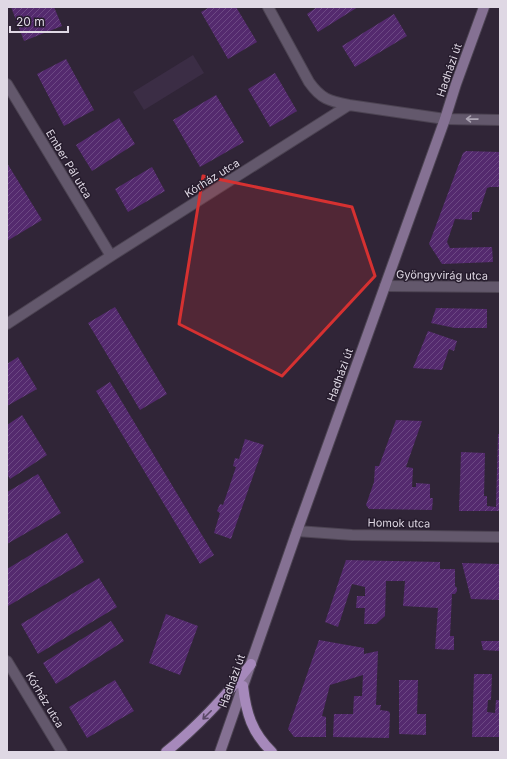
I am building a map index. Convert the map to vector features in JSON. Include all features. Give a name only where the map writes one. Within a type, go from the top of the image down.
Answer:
[{"type":"main road","points":[[166,752],[212,711],[251,664]]},
{"type":"main road","points":[[243,686],[247,712],[252,724],[261,740],[272,752]]},
{"type":"street","points":[[268,7],[309,82],[324,98],[349,105],[445,119],[500,120]]},
{"type":"street","name":"Hadházi út","points":[[220,752],[297,531],[484,7]]},
{"type":"street","name":"Ember Pál utca","points":[[7,84],[111,256]]},
{"type":"street","name":"Kórház utca","points":[[7,324],[349,105]]},
{"type":"street","name":"Gyöngyvirág utca","points":[[385,286],[500,287]]},
{"type":"street","name":"Homok utca","points":[[297,531],[352,535],[500,537]]},
{"type":"street","name":"Kórház utca","points":[[7,661],[62,752]]},
{"type":"highlighted area","points":[[203,176],[352,207],[375,276],[282,376],[179,324]]},
{"type":"shaded area","points":[[193,55],[204,73],[144,110],[133,92]]},
{"type":"building","points":[[11,7],[54,7],[62,26],[24,41]]},
{"type":"building","points":[[210,7],[236,7],[257,42],[228,59],[201,12]]},
{"type":"building","points":[[317,7],[358,7],[318,32],[307,14]]},
{"type":"building","points":[[394,14],[407,36],[355,67],[342,46]]},
{"type":"building","points":[[66,59],[94,110],[64,126],[37,74]]},
{"type":"building","points":[[275,73],[297,111],[270,127],[248,89]]},
{"type":"building","points":[[216,95],[244,142],[200,167],[173,120]]},
{"type":"building","points":[[119,118],[135,144],[92,171],[76,145]]},
{"type":"building","points":[[466,151],[500,152],[500,187],[487,188],[479,212],[472,212],[472,220],[455,219],[447,242],[450,248],[492,247],[493,262],[442,264],[429,244],[463,153]]},
{"type":"building","points":[[7,163],[42,220],[7,241]]},
{"type":"building","points":[[152,167],[165,191],[128,212],[115,189]]},
{"type":"building","points":[[115,307],[167,394],[140,410],[88,323]]},
{"type":"building","points":[[436,308],[487,309],[487,328],[455,328],[431,323]]},
{"type":"building","points":[[428,331],[457,341],[454,351],[449,349],[442,370],[413,368]]},
{"type":"building","points":[[18,357],[37,389],[7,406],[7,364]]},
{"type":"building","points":[[110,382],[214,555],[200,564],[96,391]]},
{"type":"building","points":[[22,415],[47,455],[10,479],[7,474],[7,425]]},
{"type":"building","points":[[396,420],[422,421],[406,467],[413,468],[412,487],[416,487],[416,483],[430,484],[430,498],[433,498],[432,510],[369,509],[366,505],[374,482],[375,466],[379,466]]},
{"type":"building","points":[[498,434],[500,434],[500,511],[459,511],[461,452],[485,453],[484,496],[487,496],[487,506],[496,507]]},
{"type":"building","points":[[245,439],[264,445],[231,539],[214,533],[220,513],[217,511],[220,504],[223,505],[236,467],[233,466],[235,458],[239,459]]},
{"type":"building","points":[[38,474],[61,513],[7,544],[7,492]]},
{"type":"building","points":[[67,533],[84,562],[8,606],[7,569]]},
{"type":"building","points":[[346,560],[440,562],[440,569],[455,569],[455,586],[457,591],[455,594],[452,594],[450,636],[454,636],[454,650],[435,649],[438,608],[403,606],[405,581],[386,581],[385,616],[376,624],[364,624],[365,608],[356,608],[357,596],[365,596],[365,587],[352,584],[338,627],[325,622]]},
{"type":"building","points":[[462,563],[500,564],[500,600],[471,599]]},
{"type":"building","points":[[99,578],[117,607],[38,654],[21,624]]},
{"type":"building","points":[[166,614],[198,626],[180,675],[149,663]]},
{"type":"building","points":[[111,621],[124,641],[56,684],[43,663]]},
{"type":"building","points":[[319,640],[364,648],[364,654],[378,651],[376,705],[381,705],[380,710],[388,711],[390,713],[389,738],[333,737],[334,714],[353,714],[354,696],[362,696],[363,675],[330,685],[322,716],[326,717],[326,737],[294,737],[288,729]]},
{"type":"building","points":[[481,641],[500,641],[500,651],[483,650]]},
{"type":"building","points":[[474,674],[492,674],[491,700],[488,700],[487,712],[495,713],[496,700],[500,700],[500,737],[472,737]]},
{"type":"building","points":[[115,680],[134,711],[87,738],[69,707]]},
{"type":"building","points":[[399,680],[418,680],[417,714],[426,714],[426,735],[399,734]]}]
